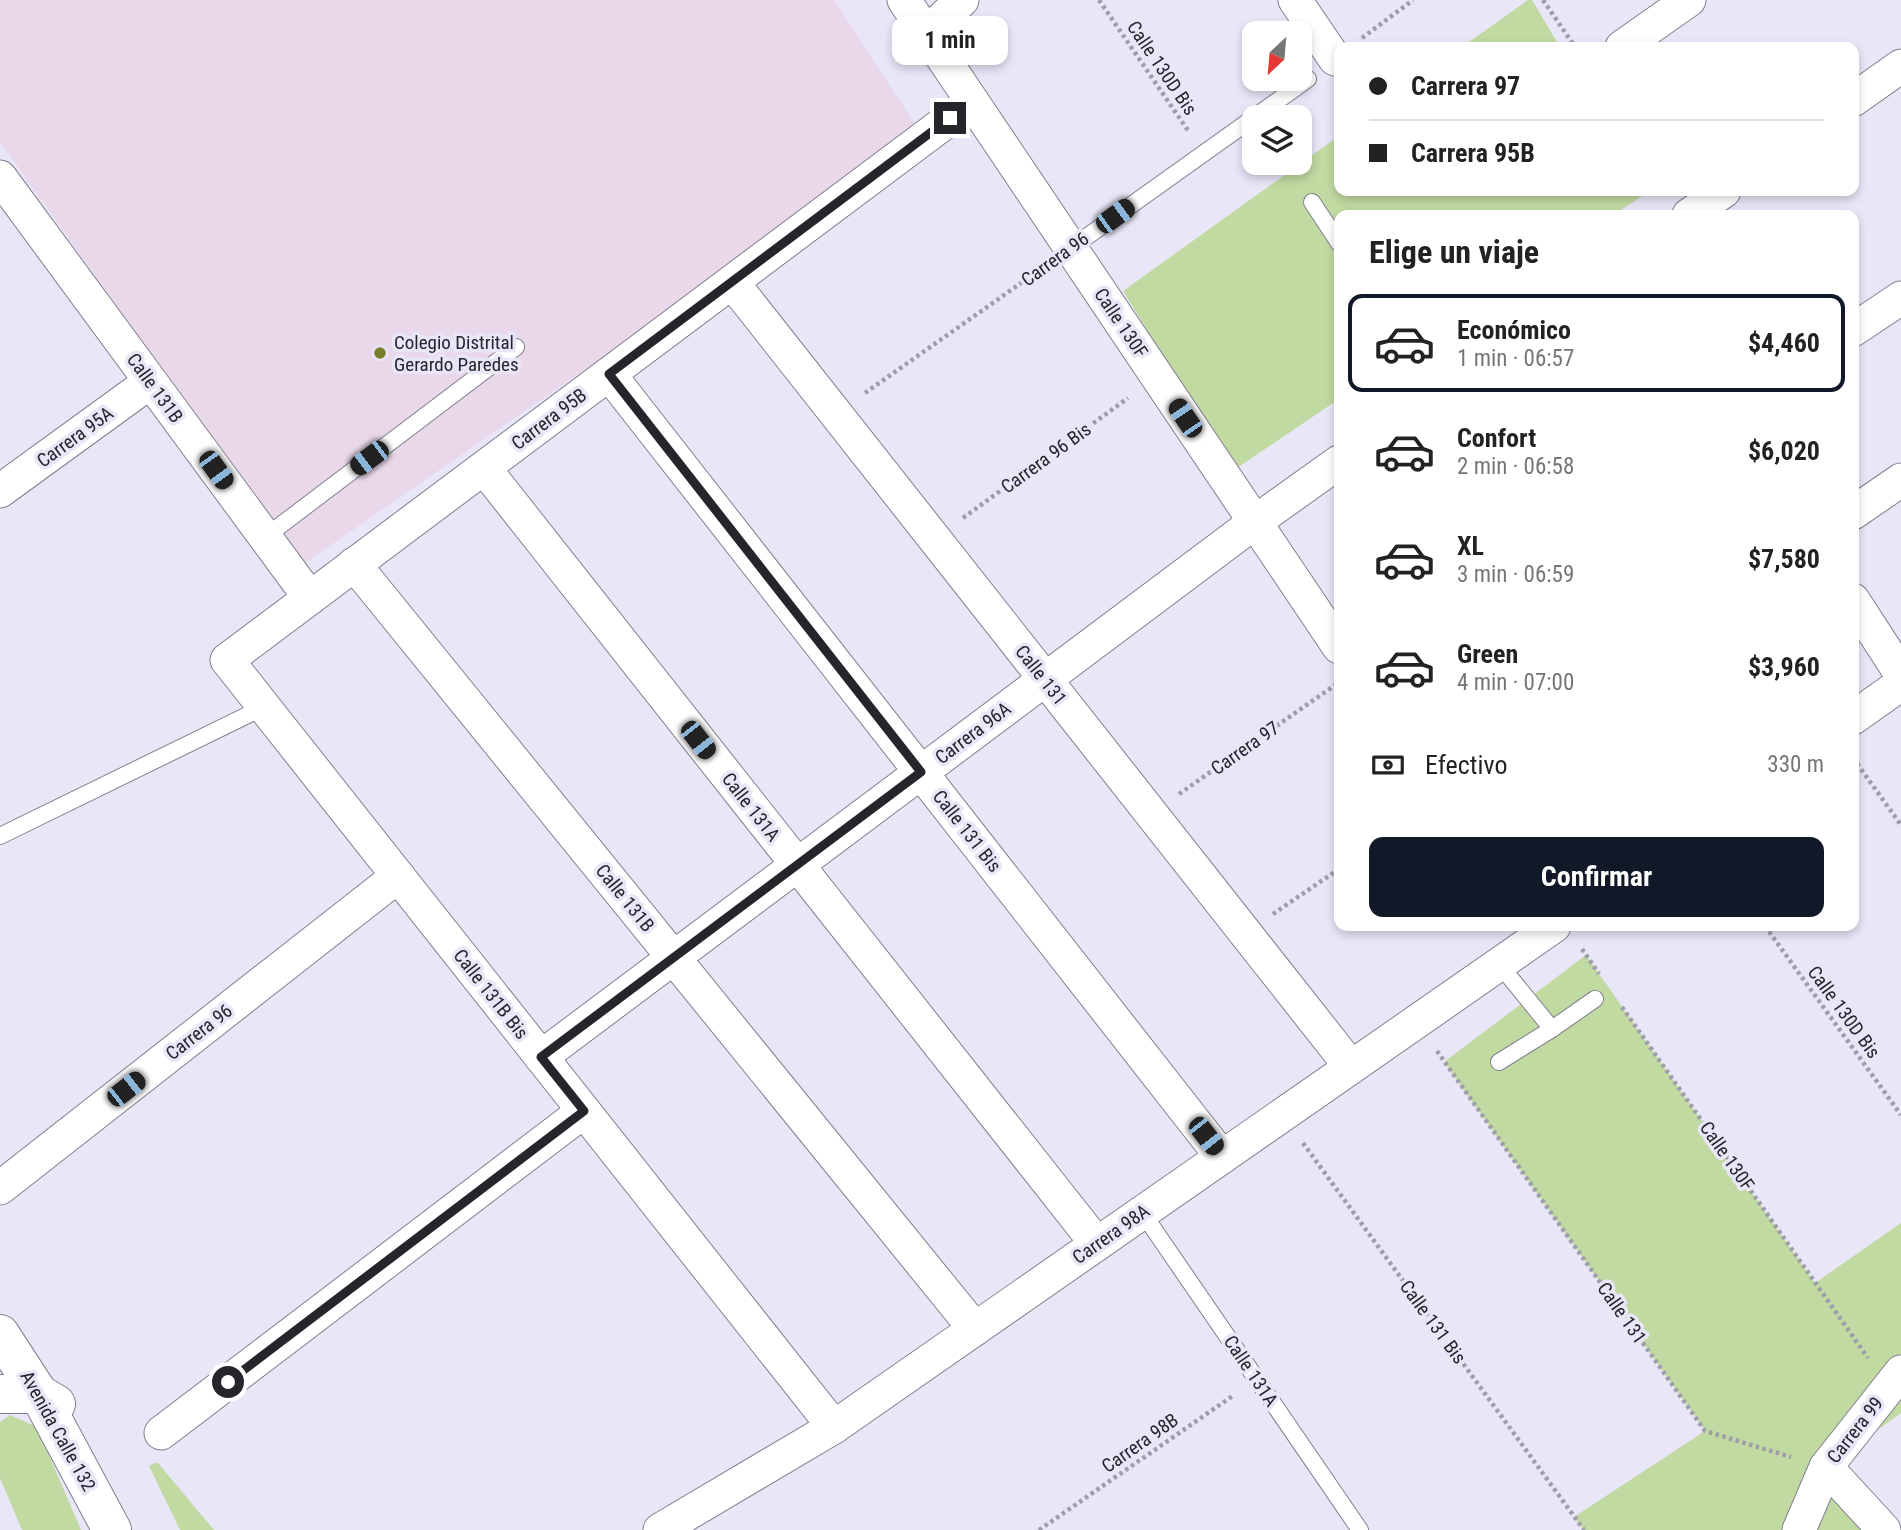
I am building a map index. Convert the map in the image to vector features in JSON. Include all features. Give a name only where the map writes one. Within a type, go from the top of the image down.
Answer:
[{"type":"main road","name":"Avenida Calle 132","points":[[0,1334],[39,1394],[112,1530]]},
{"type":"main road","points":[[0,1394],[39,1394],[74,1418],[106,1474],[133,1530]]},
{"type":"street","name":"Calle 130F","points":[[904,0],[1334,640]]},
{"type":"street","points":[[927,33],[962,0]]},
{"type":"street","points":[[1295,0],[1334,58]]},
{"type":"street","points":[[1629,42],[1689,0]]},
{"type":"street","points":[[1859,96],[1901,66]]},
{"type":"street","name":"Carrera 95B","points":[[227,660],[972,102]]},
{"type":"street","name":"Calle 131B","points":[[0,177],[10,211],[150,382],[310,598]]},
{"type":"street","points":[[1696,210],[1717,196]]},
{"type":"street","name":"Calle 131","points":[[732,282],[1351,1067]]},
{"type":"street","points":[[1859,326],[1901,298]]},
{"type":"street","name":"Calle 131 Bis","points":[[609,374],[1222,1157]]},
{"type":"street","name":"Carrera 95A","points":[[0,491],[150,382]]},
{"type":"street","name":"Carrera 96A","points":[[541,1057],[1255,522],[1334,467]]},
{"type":"street","name":"Calle 131A","points":[[484,468],[1097,1244]]},
{"type":"street","points":[[1859,509],[1901,480]]},
{"type":"street","name":"Calle 131B","points":[[354,564],[975,1329]]},
{"type":"street","points":[[1859,609],[1901,674]]},
{"type":"street","name":"Calle 131B Bis","points":[[227,660],[834,1427]]},
{"type":"street","points":[[1859,714],[1901,684]]},
{"type":"street","name":"Carrera 96","points":[[0,1188],[398,876]]},
{"type":"street","name":"Carrera 98A","points":[[660,1530],[834,1427],[1499,964],[1549,934]]},
{"type":"street","points":[[160,1433],[584,1111]]},
{"type":"street","name":"Carrera 99","points":[[1799,1530],[1826,1467],[1895,1379]]},
{"type":"street","points":[[1826,1467],[1884,1530]]},
{"type":"lane","name":"Carrera 96","points":[[1071,248],[1291,91]]},
{"type":"lane","points":[[1312,202],[1334,235]]},
{"type":"lane","points":[[265,537],[516,347]]},
{"type":"lane","points":[[0,836],[264,707]]},
{"type":"lane","points":[[1499,964],[1552,1029]]},
{"type":"lane","points":[[1499,1062],[1595,999]]},
{"type":"lane","name":"Calle 131A","points":[[1142,1212],[1360,1530]]},
{"type":"path","name":"Calle 130D Bis","points":[[1099,0],[1203,152]]},
{"type":"path","points":[[1361,39],[1413,0]]},
{"type":"path","points":[[1543,0],[1572,42]]},
{"type":"path","name":"Carrera 96","points":[[836,414],[1071,248]]},
{"type":"path","name":"Carrera 96 Bis","points":[[934,539],[1157,377]]},
{"type":"path","name":"Carrera 97","points":[[1151,814],[1334,686]]},
{"type":"path","points":[[1859,766],[1901,825]]},
{"type":"path","points":[[1246,933],[1334,872]]},
{"type":"path","name":"Calle 130D Bis","points":[[1769,931],[1901,1115]]},
{"type":"path","points":[[1549,934],[1602,978]]},
{"type":"path","name":"Calle 130F","points":[[1617,1000],[1895,1379]]},
{"type":"path","name":"Calle 131","points":[[1416,1022],[1705,1431],[1826,1467]]},
{"type":"path","name":"Calle 131 Bis","points":[[1282,1114],[1584,1530]]},
{"type":"path","name":"Carrera 98B","points":[[1040,1530],[1257,1379]]},
{"type":"shaded area","name":"Colegio Distrital Gerardo Paredes","points":[[0,0],[834,0],[923,136],[302,565],[0,142]]},
{"type":"green space","points":[[1528,0],[1532,0],[1557,42],[1469,42]]},
{"type":"green space","points":[[1334,140],[1334,196],[1642,196],[1621,210],[1334,210],[1334,402],[1234,470],[1123,291],[1285,175],[1312,175],[1312,155]]},
{"type":"green space","points":[[1586,955],[1815,1283],[1901,1223],[1901,1413],[1826,1467],[1879,1530],[1584,1530],[1574,1517],[1705,1431],[1444,1062]]},
{"type":"green space","points":[[10,1415],[37,1427],[81,1530],[22,1530],[0,1478],[0,1422]]},
{"type":"green space","points":[[157,1462],[214,1530],[180,1530],[149,1466]]},
{"type":"place","name":"Colegio Distrital Gerardo Paredes","points":[[380,353]]},
{"type":"route","points":[[228,1382],[584,1111],[541,1057],[921,772],[609,374],[950,118]]}]
